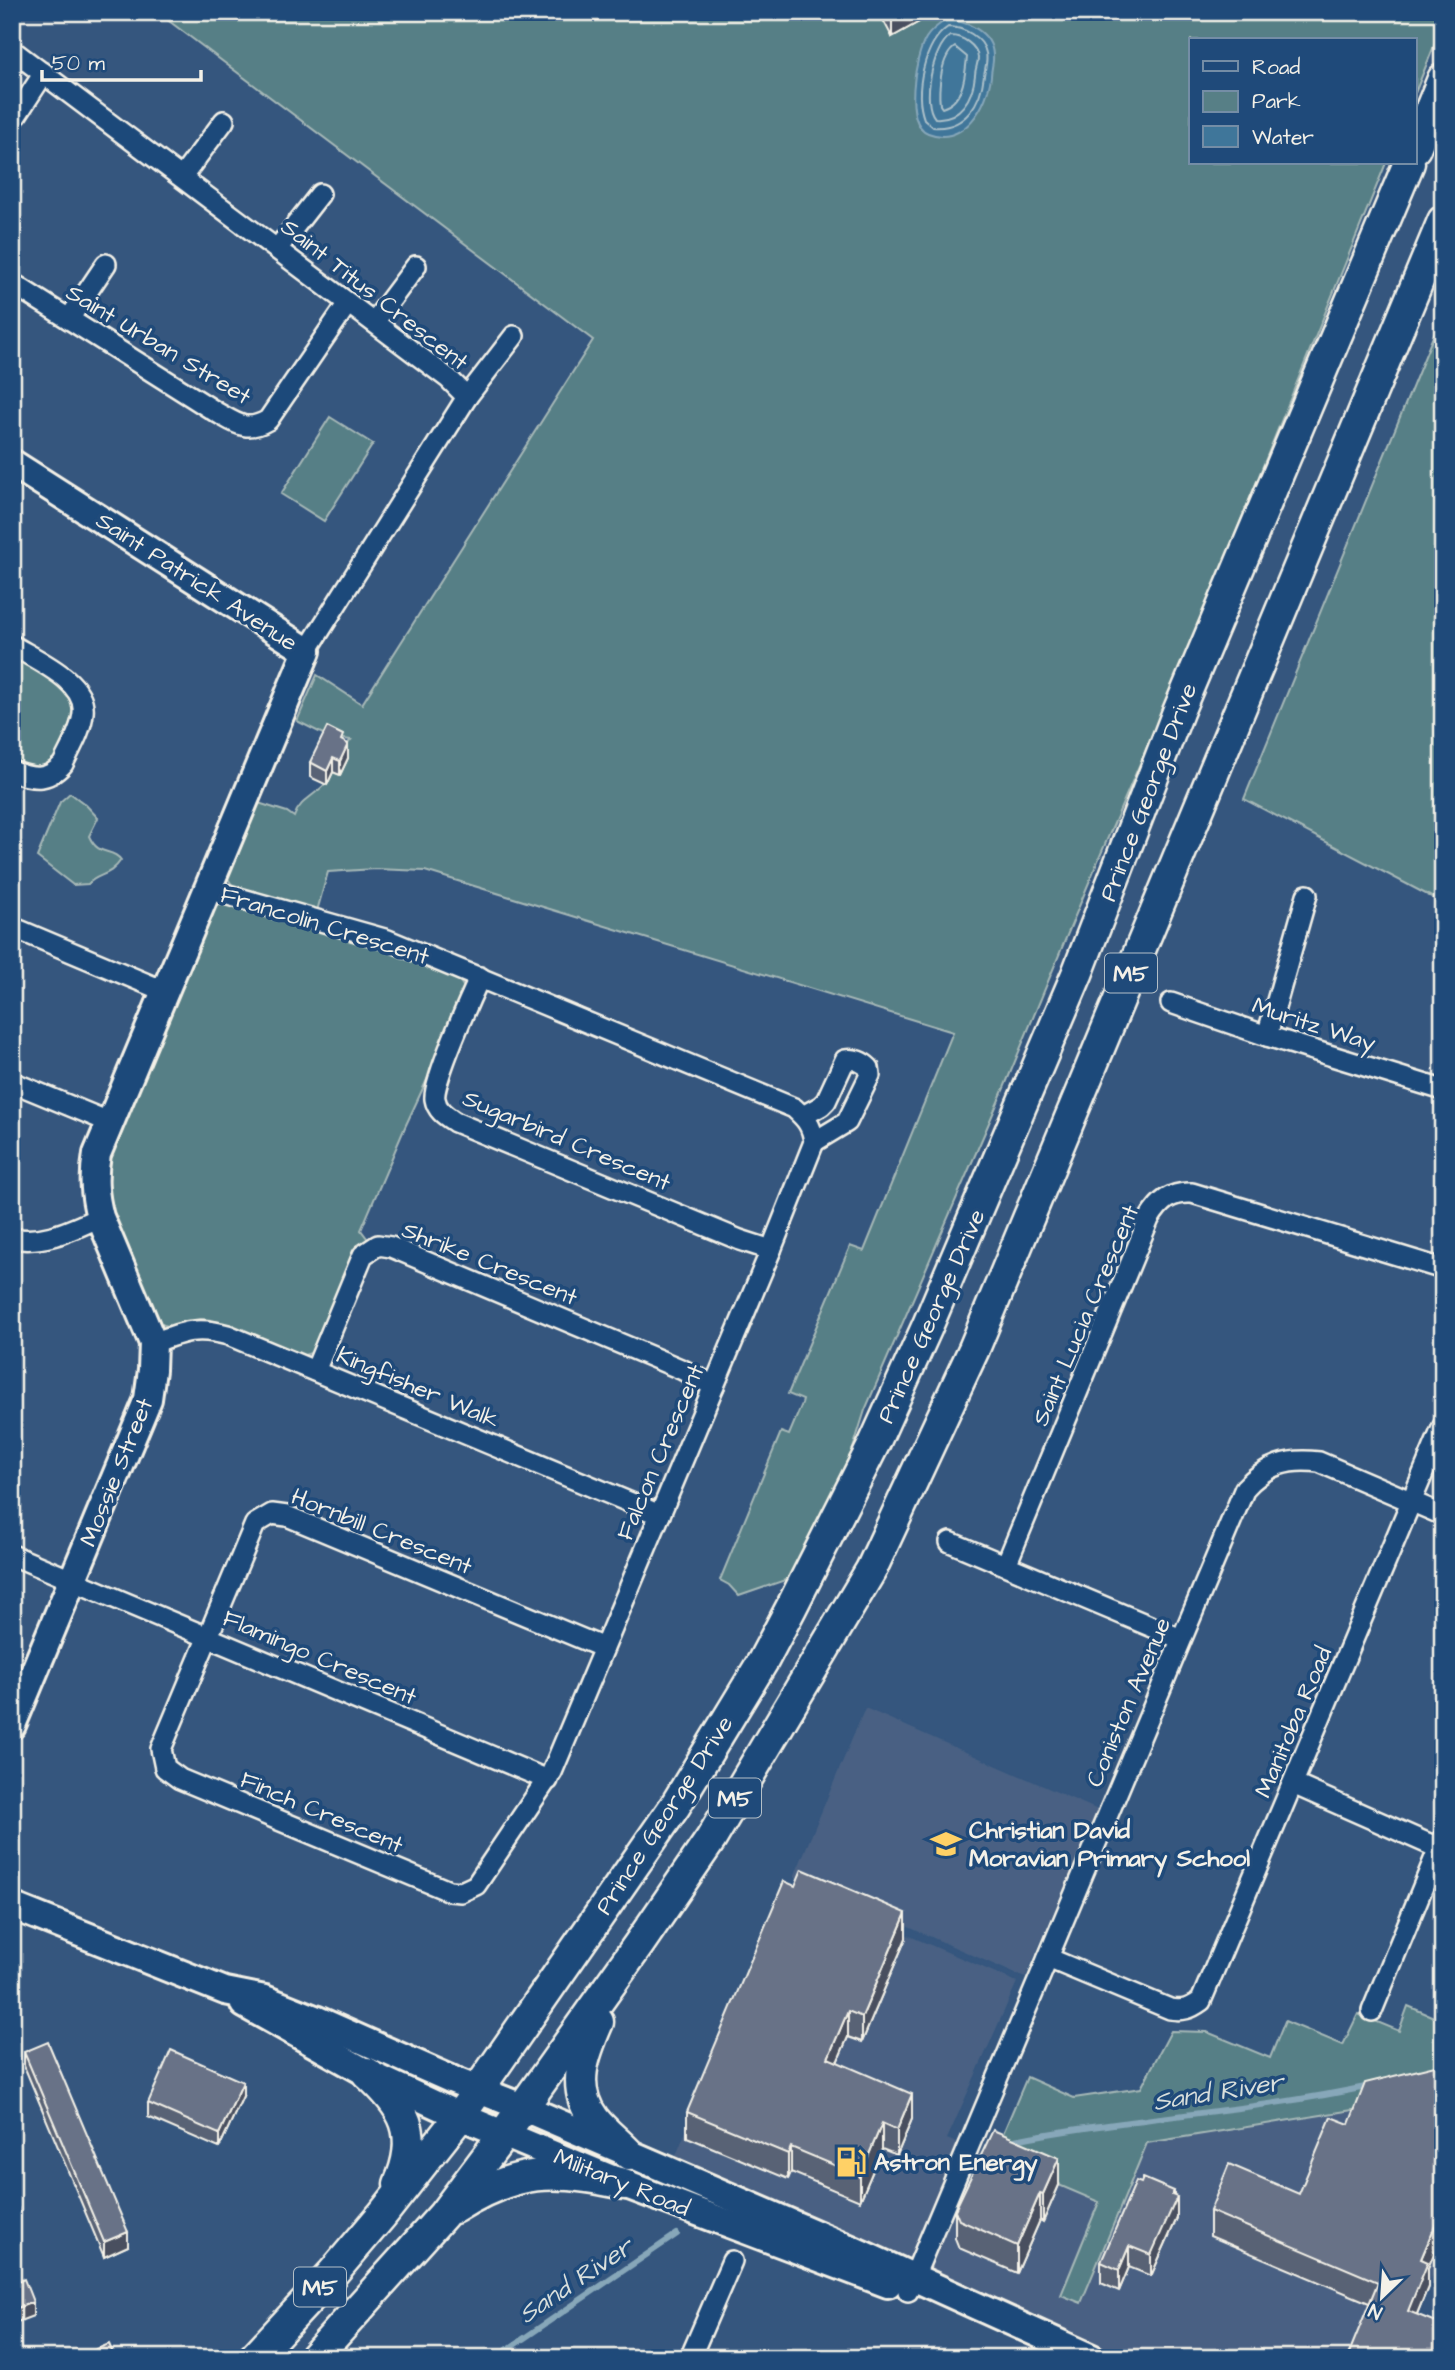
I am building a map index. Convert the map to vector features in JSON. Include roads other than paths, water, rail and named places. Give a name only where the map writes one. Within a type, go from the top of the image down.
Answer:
[{"type":"main road","points":[[1416,146],[1443,79]]},
{"type":"main road","name":"Prince George Drive","points":[[254,2358],[332,2274],[460,2116],[675,1806],[763,1661],[874,1444],[932,1315],[1072,986],[1178,712],[1409,164]]},
{"type":"main road","name":"Prince George Drive","points":[[314,2358],[443,2215],[639,1944],[711,1839],[871,1570],[980,1337],[1443,221]]},
{"type":"main road","points":[[629,2154],[593,2118],[582,2095],[580,2081],[585,2050],[639,1944]]},
{"type":"main road","points":[[367,2073],[393,2097],[408,2127],[409,2152],[405,2169],[382,2215]]},
{"type":"main road","points":[[443,2215],[471,2197],[497,2185],[530,2176],[564,2173],[624,2185]]},
{"type":"street","name":"Saint Titus Crescent","points":[[12,50],[449,379],[467,397],[307,651]]},
{"type":"street","points":[[12,122],[44,74]]},
{"type":"street","points":[[182,177],[224,121]]},
{"type":"street","points":[[277,250],[320,194]]},
{"type":"street","points":[[69,319],[106,264]]},
{"type":"street","points":[[374,322],[416,266]]},
{"type":"street","name":"Saint Urban Street","points":[[12,283],[242,426],[257,426],[268,420],[348,303]]},
{"type":"street","points":[[467,397],[514,336]]},
{"type":"street","name":"Saint Patrick Avenue","points":[[12,463],[307,651],[206,889]]},
{"type":"street","points":[[12,645],[71,682],[83,700],[83,715],[63,764],[52,775],[38,778],[12,771]]},
{"type":"street","name":"Francolin Crescent","points":[[100,1217],[94,1195],[93,1177],[97,1154],[206,889],[388,940],[794,1108],[803,1116]]},
{"type":"street","points":[[1267,1036],[1307,895]]},
{"type":"street","points":[[12,927],[164,991]]},
{"type":"street","name":"Sugarbird Crescent","points":[[480,977],[466,1006],[434,1092],[438,1109],[468,1128],[740,1240],[771,1250]]},
{"type":"street","name":"Muritz Way","points":[[1171,1003],[1267,1036],[1443,1090]]},
{"type":"street","points":[[845,1060],[860,1062],[869,1068],[870,1074],[848,1122],[814,1142],[812,1128],[803,1116],[821,1107],[826,1101],[845,1060]]},
{"type":"street","points":[[12,1082],[109,1122]]},
{"type":"street","name":"Falcon Crescent","points":[[548,1780],[814,1142]]},
{"type":"street","name":"Saint Lucia Crescent","points":[[1006,1565],[1149,1219],[1156,1208],[1171,1195],[1192,1193],[1443,1269]]},
{"type":"street","points":[[12,1238],[34,1241],[47,1239],[100,1217]]},
{"type":"street","name":"Mossie Street","points":[[12,1725],[148,1399],[153,1343],[100,1217]]},
{"type":"street","name":"Shrike Crescent","points":[[315,1371],[363,1255],[378,1245],[391,1247],[670,1364],[714,1386]]},
{"type":"street","name":"Kingfisher Walk","points":[[153,1343],[202,1329],[228,1335],[660,1515]]},
{"type":"street","points":[[1412,1502],[1443,1426]]},
{"type":"street","name":"Coniston Avenue","points":[[911,2284],[1245,1488],[1264,1470],[1289,1461],[1319,1462],[1443,1515]]},
{"type":"street","name":"Manitoba Road","points":[[1048,1958],[1170,2009],[1180,2011],[1201,2001],[1412,1502]]},
{"type":"street","name":"Hornbill Crescent","points":[[208,1636],[255,1524],[266,1516],[280,1514],[604,1648]]},
{"type":"street","points":[[950,1542],[1181,1639]]},
{"type":"street","name":"Flamingo Crescent","points":[[12,1555],[548,1780]]},
{"type":"street","name":"Finch Crescent","points":[[208,1636],[161,1749],[165,1768],[180,1779],[449,1891],[461,1892],[472,1888],[481,1880],[548,1780]]},
{"type":"street","points":[[1293,1784],[1441,1843],[1372,2011]]},
{"type":"street","name":"Military Road","points":[[12,1906],[225,1991],[278,2004],[629,2154],[911,2284]]},
{"type":"street","name":"Military Road","points":[[225,1991],[257,2013],[367,2073],[460,2116],[624,2185],[911,2284],[1092,2358]]},
{"type":"street","points":[[690,2358],[732,2261]]},
{"type":"water","points":[[946,20],[962,22],[983,34],[992,47],[993,60],[985,99],[972,121],[953,134],[941,136],[928,133],[920,127],[913,103],[915,73],[922,47],[926,38]]},
{"type":"waterway","name":"Sand River","points":[[1010,2141],[1280,2102],[1370,2086]]},
{"type":"waterway","name":"Sand River","points":[[495,2358],[677,2234]]},
{"type":"place","name":"Christian David Moravian Primary School","points":[[946,1844]]},
{"type":"place","name":"Astron Energy","points":[[851,2162]]}]
